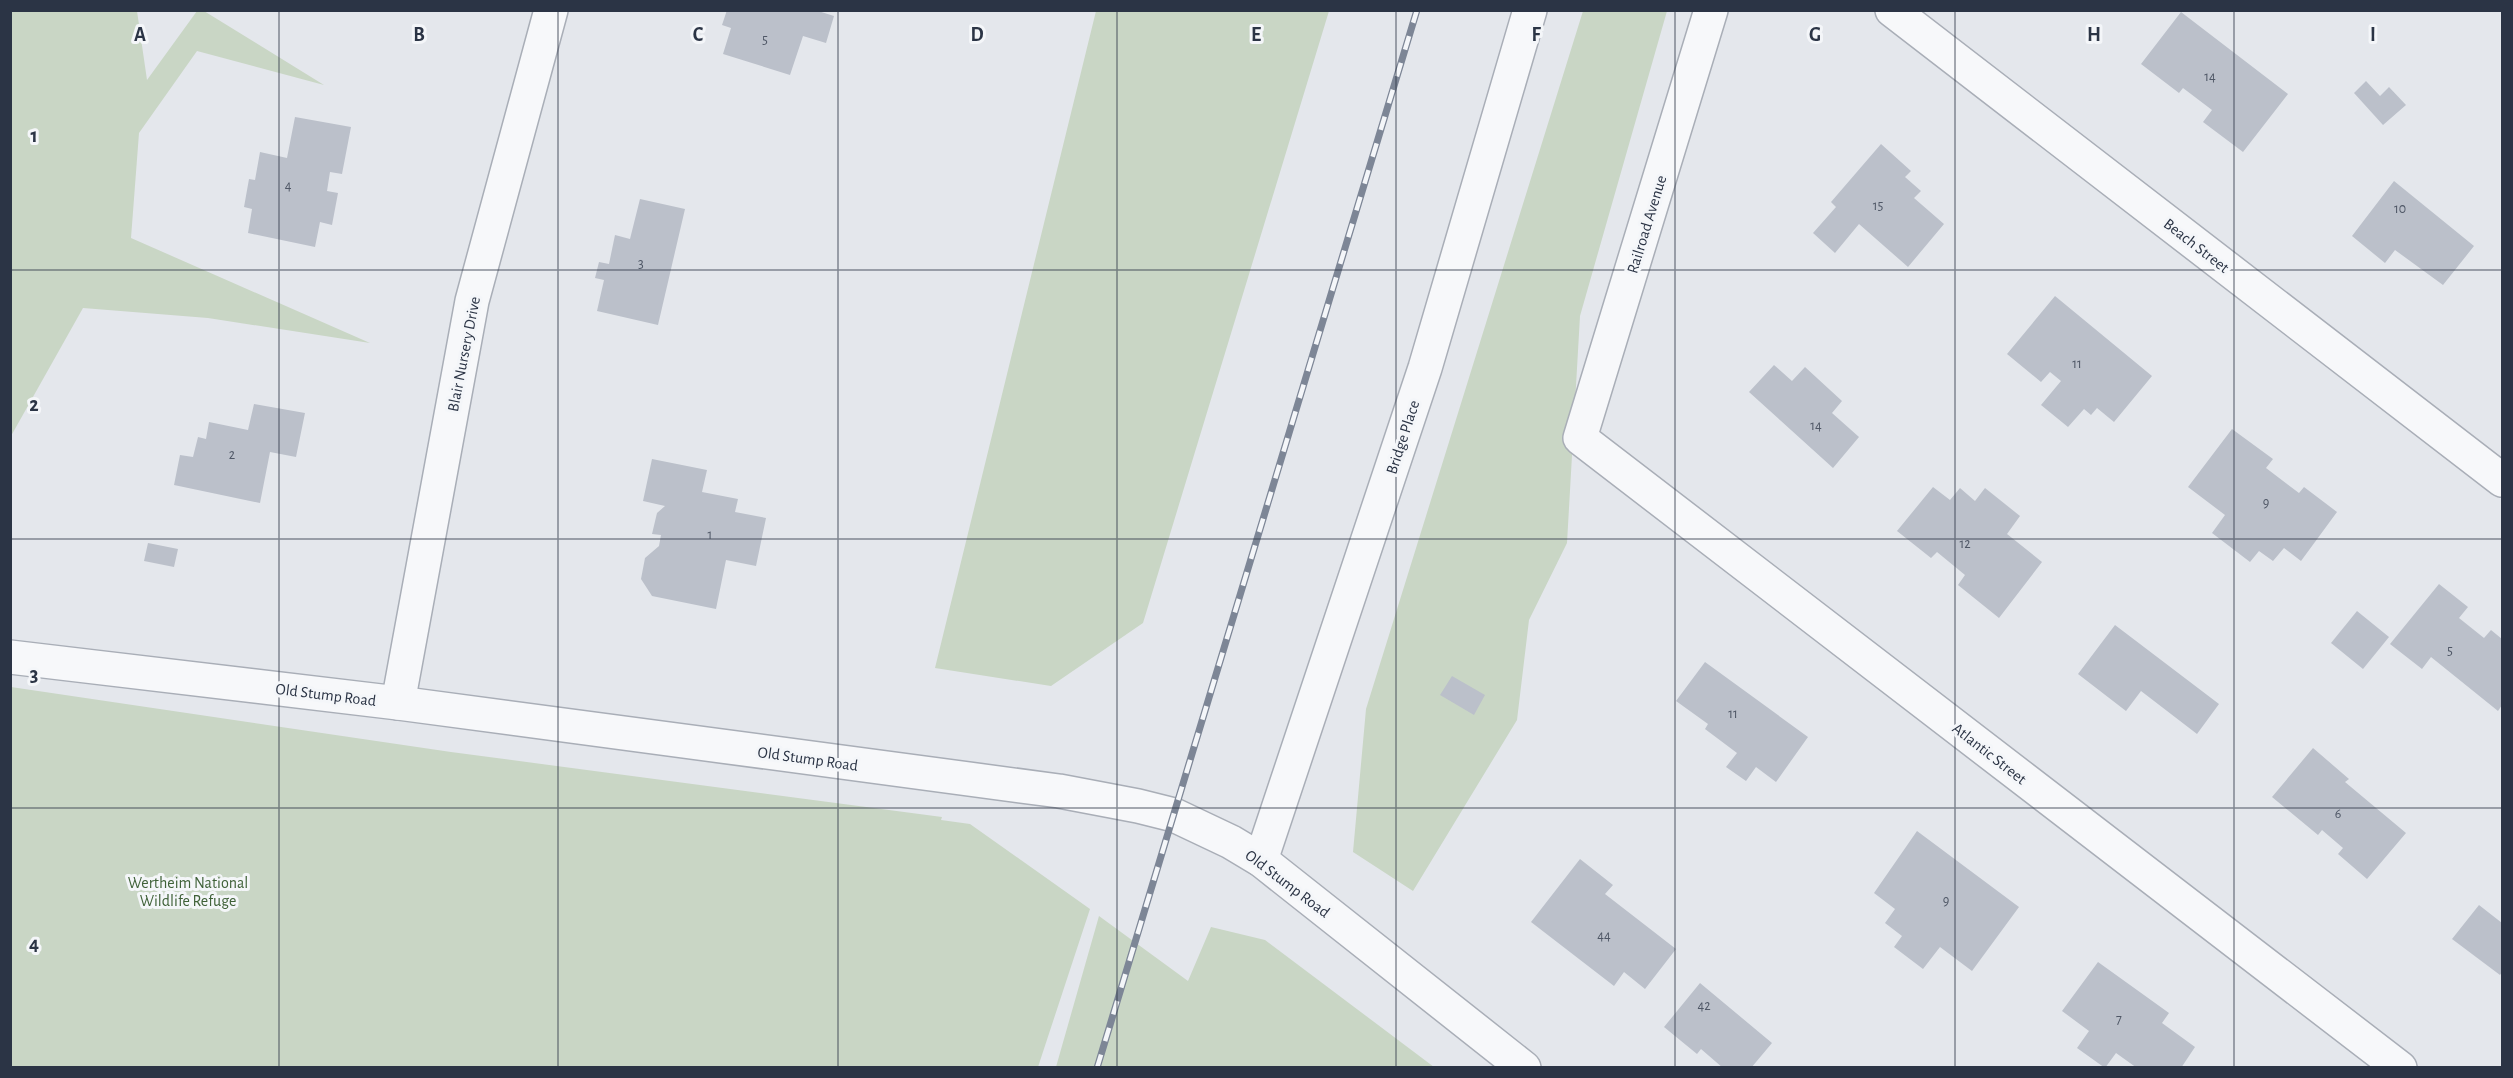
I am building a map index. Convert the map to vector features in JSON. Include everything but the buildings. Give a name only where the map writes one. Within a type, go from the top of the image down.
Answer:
[{"type":"street","name":"Blair Nursery Drive","points":[[398,703],[472,301],[551,10]]},
{"type":"street","name":"Bridge Place","points":[[1261,860],[1425,368],[1530,10]]},
{"type":"street","name":"Railroad Avenue","points":[[1580,438],[1711,10]]},
{"type":"street","name":"Beach Street","points":[[1892,10],[2502,480]]},
{"type":"street","name":"Atlantic Street","points":[[1580,438],[2400,1068]]},
{"type":"street","name":"Old Stump Road","points":[[10,657],[398,703],[1103,798],[1174,815],[1200,826],[1261,860],[1524,1068]]},
{"type":"green space","points":[[11,10],[137,11],[147,80],[197,11],[204,11],[324,85],[197,51],[139,133],[131,238],[370,343],[208,318],[83,308],[11,436]]},
{"type":"green space","points":[[1096,11],[1329,11],[1143,623],[1051,686],[935,668]]},
{"type":"green space","points":[[1583,11],[1667,11],[1580,316],[1567,543],[1529,620],[1517,720],[1413,891],[1353,852],[1366,709]]},
{"type":"green space","name":"Wertheim National Wildlife Refuge","points":[[11,687],[451,752],[942,817],[941,820],[970,824],[1090,909],[1038,1067],[11,1067]]},
{"type":"green space","points":[[1099,916],[1188,981],[1211,927],[1265,940],[1434,1067],[1056,1067]]},
{"type":"railway","points":[[1097,1068],[1417,10]]}]
